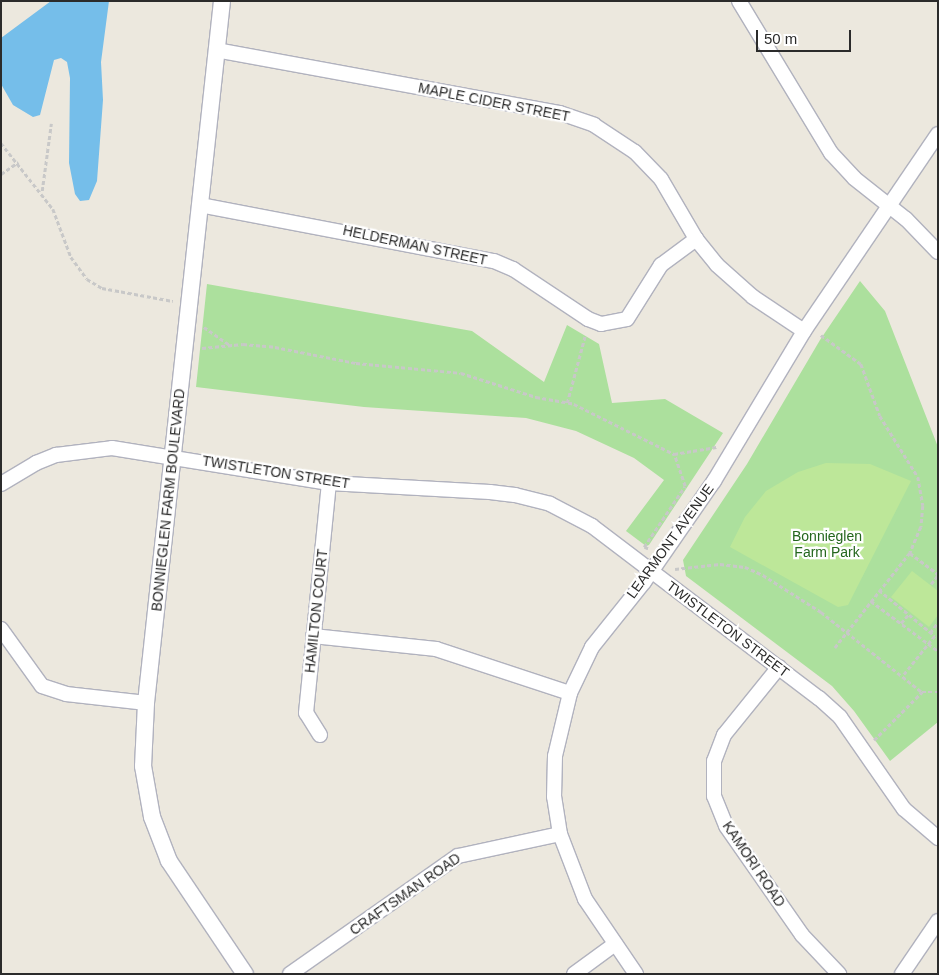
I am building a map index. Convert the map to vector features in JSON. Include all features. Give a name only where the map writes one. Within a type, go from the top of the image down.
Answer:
[{"type":"street","name":"BONNIEGLEN FARM BOULEVARD","points":[[222,1],[146,703],[143,766],[156,831],[177,874],[246,974]]},
{"type":"street","points":[[739,1],[831,153],[854,178],[890,204],[938,252]]},
{"type":"street","name":"MAPLE CIDER STREET","points":[[216,50],[578,119],[610,134],[649,165],[671,192],[696,239],[717,265],[753,297],[804,331]]},
{"type":"street","name":"LEARMONT AVENUE","points":[[636,974],[580,888],[560,834],[554,797],[555,756],[570,693],[592,647],[652,571],[724,465],[804,331],[938,134]]},
{"type":"street","name":"HELDERMAN STREET","points":[[200,205],[494,261],[512,269],[588,319],[601,324],[627,319],[661,265],[696,239]]},
{"type":"street","name":"TWISTLETON STREET","points":[[1,484],[36,463],[74,451],[112,448],[173,456],[329,483],[490,492],[535,499],[592,526],[779,667],[840,717],[904,809],[938,838]]},
{"type":"street","name":"HAMILTON COURT","points":[[320,736],[306,713],[312,636],[329,483]]},
{"type":"street","points":[[1,630],[42,686],[66,694],[146,703]]},
{"type":"street","points":[[312,636],[436,649],[570,693]]},
{"type":"street","name":"KAMORI ROAD","points":[[779,667],[724,734],[714,761],[714,796],[726,826],[802,935],[839,974]]},
{"type":"street","name":"CRAFTSMAN ROAD","points":[[290,974],[458,856],[560,834]]},
{"type":"street","points":[[902,974],[938,921]]},
{"type":"street","points":[[574,974],[615,944]]},
{"type":"path","points":[[42,192],[51,124]]},
{"type":"path","points":[[1,142],[42,192],[62,227],[71,257],[87,279],[102,288],[173,301]]},
{"type":"path","points":[[1,174],[18,162]]},
{"type":"path","points":[[204,327],[233,346]]},
{"type":"path","points":[[821,335],[861,364],[880,416],[918,477],[923,506],[921,527],[910,552],[835,648]]},
{"type":"path","points":[[567,403],[585,336]]},
{"type":"path","points":[[202,348],[233,346],[275,347],[356,363],[442,370],[567,403],[674,454],[716,447]]},
{"type":"path","points":[[648,549],[644,546],[685,486],[674,454]]},
{"type":"path","points":[[910,552],[938,574],[931,584]]},
{"type":"path","points":[[675,569],[720,564],[745,567],[785,589],[846,632],[922,692],[938,692]]},
{"type":"path","points":[[879,590],[935,636],[903,676]]},
{"type":"path","points":[[871,600],[938,651]]},
{"type":"path","points":[[901,623],[908,615]]},
{"type":"path","points":[[930,633],[938,622]]},
{"type":"path","points":[[874,740],[922,692]]},
{"type":"green space","name":"Bonnieglen Farm Park","points":[[860,281],[885,311],[938,447],[938,722],[890,761],[854,711],[832,686],[686,576],[683,560],[747,464],[820,340]]},
{"type":"green space","points":[[207,284],[472,331],[544,382],[567,325],[599,344],[612,403],[665,399],[723,433],[649,545],[646,546],[626,531],[664,480],[634,458],[576,431],[526,418],[364,407],[196,387]]},
{"type":"green space","points":[[826,463],[870,464],[911,481],[848,605],[838,607],[730,547],[745,517],[766,491],[798,472]]},
{"type":"green space","points":[[912,571],[938,591],[938,615],[929,627],[891,597]]},
{"type":"water","points":[[51,1],[109,1],[101,62],[103,100],[97,181],[89,200],[80,201],[75,194],[69,163],[70,78],[67,62],[61,58],[54,60],[40,115],[33,117],[13,105],[1,84],[1,38]]}]
